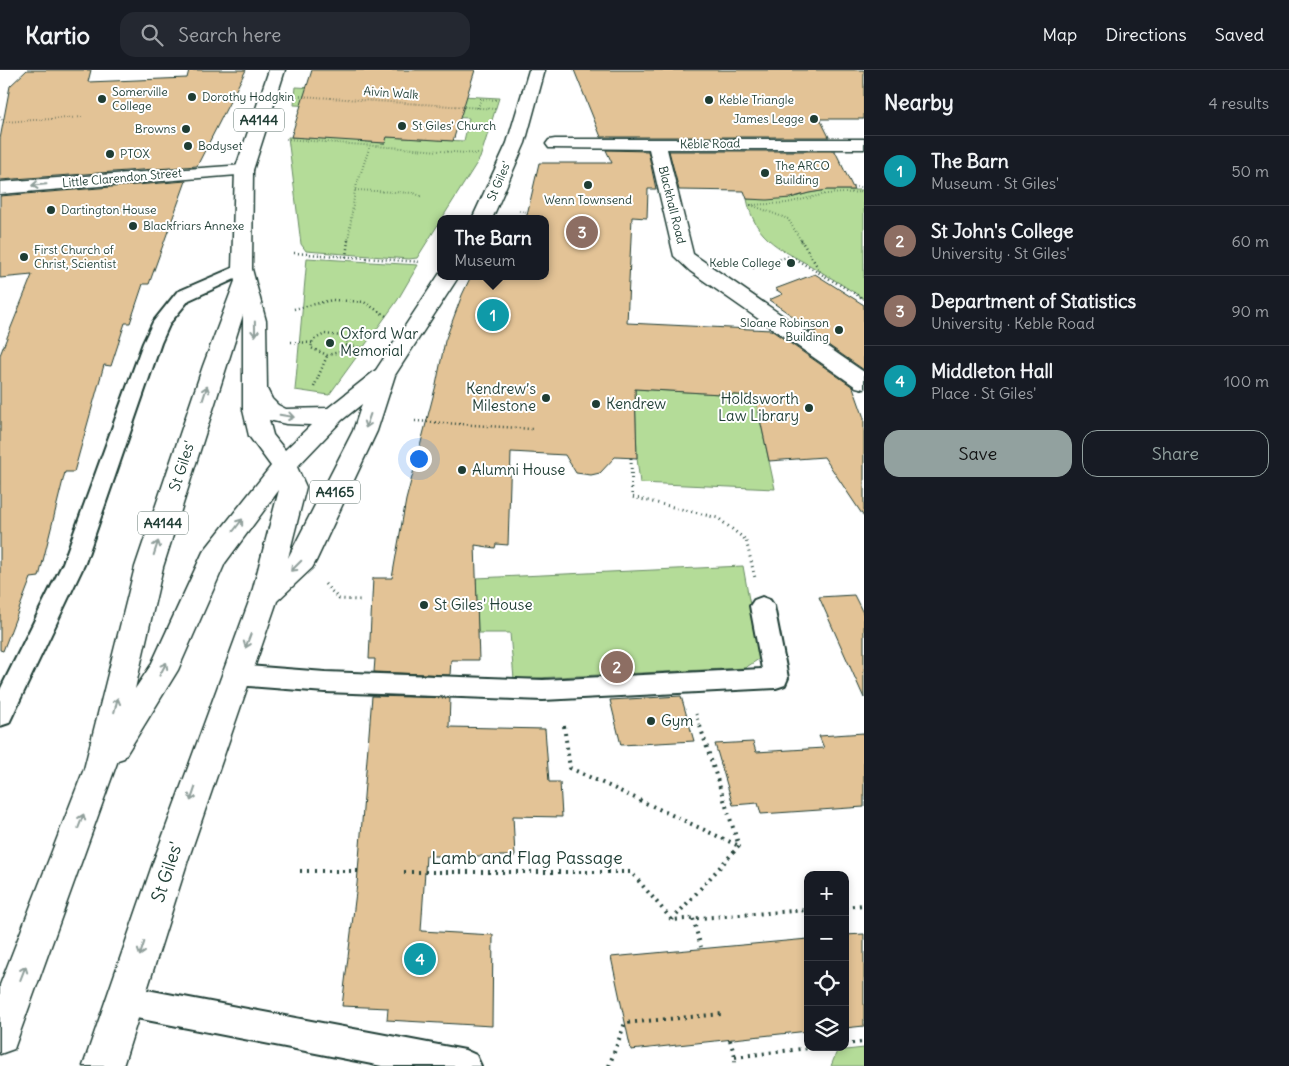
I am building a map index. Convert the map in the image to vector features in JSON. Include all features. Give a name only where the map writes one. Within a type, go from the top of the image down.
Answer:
[{"type":"main road","name":"A4144","points":[[244,170],[277,70]]},
{"type":"main road","name":"St Giles'","points":[[484,215],[516,143],[537,70]]},
{"type":"main road","name":"Keble Road","points":[[555,144],[864,144]]},
{"type":"main road","name":"Blackhall Road","points":[[657,145],[684,256],[697,268],[864,382]]},
{"type":"main road","name":"Little Clarendon Street","points":[[0,188],[244,170]]},
{"type":"main road","name":"St Giles'","points":[[104,1066],[170,860],[265,596],[293,487],[284,466],[261,436],[255,410],[255,321],[243,276],[244,170]]},
{"type":"main road","name":"St Giles'","points":[[0,1035],[100,769],[150,567],[243,276]]},
{"type":"main road","name":"St Giles'","points":[[265,596],[302,560],[365,431],[384,375],[446,280]]},
{"type":"main road","name":"St Giles'","points":[[100,769],[163,670],[213,559],[284,466],[334,415],[384,375]]},
{"type":"main road","points":[[254,387],[263,406],[275,414],[292,418],[334,415]]},
{"type":"lane","points":[[0,716],[74,563],[152,343],[162,322],[183,296],[243,276]]},
{"type":"lane","points":[[235,675],[325,682],[544,690],[776,678],[762,606]]},
{"type":"lane","points":[[126,1002],[465,1066]]},
{"type":"path","name":"Aivin Walk","points":[[292,96],[492,108]]},
{"type":"path","points":[[478,108],[481,99],[506,101]]},
{"type":"path","points":[[0,117],[3,122],[83,117]]},
{"type":"path","points":[[283,139],[488,155]]},
{"type":"path","points":[[346,257],[355,190],[370,146]]},
{"type":"path","points":[[853,187],[864,187]]},
{"type":"path","points":[[355,190],[414,193],[422,197]]},
{"type":"path","points":[[820,271],[788,219],[751,205],[787,204],[826,194],[864,192]]},
{"type":"path","points":[[521,212],[527,212]]},
{"type":"path","points":[[294,253],[427,262]]},
{"type":"path","points":[[749,270],[790,256],[820,271],[864,299]]},
{"type":"path","points":[[294,309],[332,300],[364,302],[390,319]]},
{"type":"path","points":[[325,334],[342,336],[348,342],[344,351],[333,356],[321,355],[311,348],[312,343],[313,340],[325,334]]},
{"type":"path","points":[[291,342],[312,343]]},
{"type":"path","points":[[346,346],[367,348]]},
{"type":"path","points":[[311,395],[327,356]]},
{"type":"path","points":[[415,421],[532,429]]},
{"type":"path","points":[[631,458],[632,497],[718,518],[746,540],[762,606]]},
{"type":"path","points":[[302,560],[340,599],[362,600]]},
{"type":"path","points":[[687,684],[739,846]]},
{"type":"path","points":[[564,725],[570,768],[739,846]]},
{"type":"path","points":[[672,920],[739,846]]},
{"type":"path","points":[[300,871],[358,871]]},
{"type":"path","name":"Lamb and Flag Passage","points":[[404,872],[631,872],[672,920]]},
{"type":"path","points":[[849,907],[864,905]]},
{"type":"path","points":[[672,920],[804,910]]},
{"type":"path","points":[[693,918],[701,947]]},
{"type":"path","points":[[609,1066],[625,1023],[722,1014]]},
{"type":"path","points":[[730,1040],[735,1057],[735,1066]]},
{"type":"path","points":[[849,1044],[864,1042]]},
{"type":"path","points":[[735,1057],[804,1049]]},
{"type":"green space","points":[[296,87],[499,98],[480,158],[444,215],[437,215],[437,226],[417,258],[409,259],[306,251],[301,244],[288,137],[330,139],[340,107],[294,105]],"holes":[[[428,116],[469,118],[464,141],[387,137],[385,143],[365,142],[367,136]]]},
{"type":"green space","points":[[827,190],[864,190],[864,299],[773,243],[757,225],[751,214],[747,199],[790,198]]},
{"type":"green space","points":[[307,258],[418,265],[397,301],[329,395],[295,390]]},
{"type":"green space","points":[[635,389],[755,396],[775,489],[640,483],[637,458]]},
{"type":"green space","points":[[743,566],[762,657],[745,668],[514,679],[510,633],[478,633],[476,578]]},
{"type":"green space","points":[[864,1048],[864,1066],[831,1066],[837,1051]]},
{"type":"building","points":[[27,70],[91,70],[88,82],[187,78],[189,70],[246,70],[197,166],[0,180],[0,139],[10,86]]},
{"type":"building","points":[[312,70],[475,70],[453,141],[387,137],[385,143],[291,137]]},
{"type":"building","name":"Keble Triangle","points":[[574,70],[864,70],[864,119],[820,119],[829,137],[601,137]]},
{"type":"building","points":[[606,150],[648,151],[656,189],[648,189],[647,218],[632,217],[627,323],[771,330],[853,387],[864,418],[864,517],[824,457],[769,461],[755,396],[635,389],[637,458],[615,457],[600,473],[591,475],[576,473],[565,455],[511,452],[508,545],[496,544],[495,548],[475,545],[479,660],[451,660],[450,675],[374,672],[375,659],[369,659],[373,578],[392,578],[406,500],[436,385],[445,341],[462,295],[469,280],[549,280],[549,215],[527,215],[539,163],[612,163]]},
{"type":"building","name":"The ARCO Building","points":[[669,151],[835,151],[854,190],[827,190],[790,198],[767,200],[747,199],[744,191],[679,190]]},
{"type":"building","points":[[186,181],[149,284],[143,284],[130,323],[125,323],[111,366],[104,365],[74,472],[65,472],[39,577],[31,578],[3,651],[0,650],[0,355],[32,275],[0,278],[0,196]]},
{"type":"building","name":"Sloane Robinson Building","points":[[815,274],[864,305],[864,370],[808,331],[816,332],[769,300],[783,294],[775,289]]},
{"type":"building","points":[[854,595],[864,615],[864,698],[819,597]]},
{"type":"building","points":[[372,696],[450,698],[449,727],[545,729],[549,782],[560,782],[562,817],[513,816],[515,856],[426,856],[421,931],[493,935],[492,1026],[387,1020],[388,1008],[342,1006],[357,884]]},
{"type":"building","name":"Gym","points":[[681,696],[694,741],[621,745],[610,700]]},
{"type":"building","points":[[864,733],[864,807],[761,814],[758,803],[733,805],[715,744],[753,742],[756,752],[824,748],[819,736]]},
{"type":"building","points":[[864,934],[864,1026],[849,1028],[849,961],[849,935]]},
{"type":"building","points":[[804,939],[804,1031],[631,1050],[611,957]]},
{"type":"place","name":"Dorothy Hodgkin","points":[[192,97]]},
{"type":"place","name":"Somerville College","points":[[102,99]]},
{"type":"place","name":"Keble Triangle","points":[[709,100]]},
{"type":"place","name":"James Legge","points":[[814,119]]},
{"type":"place","name":"St Giles' Church","points":[[402,126]]},
{"type":"place","name":"Browns","points":[[186,129]]},
{"type":"place","name":"Bodyset","points":[[188,146]]},
{"type":"place","name":"PTOX","points":[[110,154]]},
{"type":"place","name":"The ARCO Building","points":[[765,173]]},
{"type":"place","name":"Wenn Townsend","points":[[588,185]]},
{"type":"place","name":"Dartington House","points":[[51,210]]},
{"type":"place","name":"Blackfriars Annexe","points":[[133,226]]},
{"type":"place","name":"Department of Statistics","points":[[582,232]]},
{"type":"place","name":"First Church of Christ, Scientist","points":[[24,257]]},
{"type":"place","name":"Keble College","points":[[791,263]]},
{"type":"place","name":"The Barn","points":[[493,315]]},
{"type":"place","name":"Sloane Robinson Building","points":[[839,330]]},
{"type":"place","name":"Oxford War Memorial","points":[[330,343]]},
{"type":"place","name":"Kendrew’s Milestone","points":[[546,398]]},
{"type":"place","name":"Kendrew","points":[[596,404]]},
{"type":"place","name":"Holdsworth Law Library","points":[[809,408]]},
{"type":"place","name":"Alumni House","points":[[462,470]]},
{"type":"place","name":"St Giles' House","points":[[424,605]]},
{"type":"place","name":"St John's College","points":[[617,667]]},
{"type":"place","name":"Gym","points":[[651,721]]},
{"type":"place","name":"Middleton Hall","points":[[420,959]]}]
